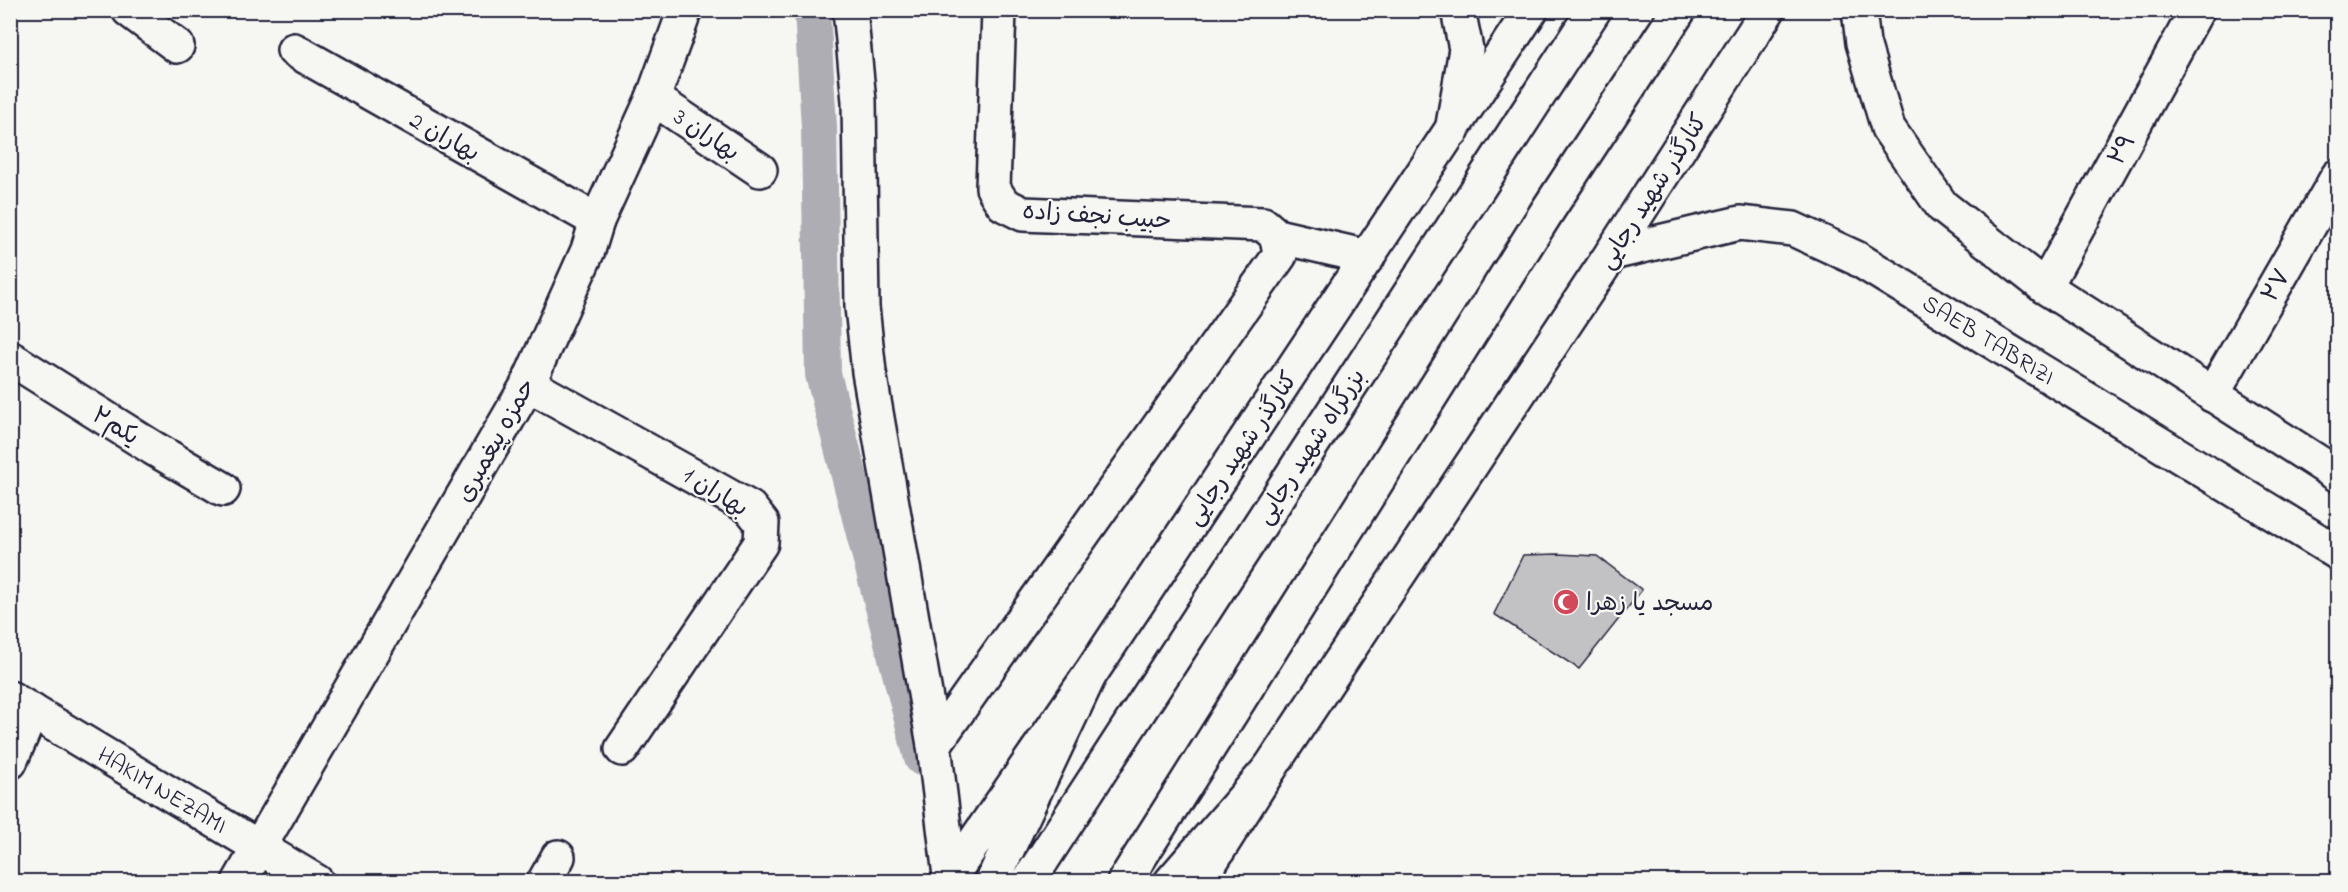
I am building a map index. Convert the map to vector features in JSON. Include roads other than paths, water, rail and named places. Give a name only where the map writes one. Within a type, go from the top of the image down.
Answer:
[{"type":"main road","points":[[129,10],[177,46]]},
{"type":"main road","name":"حمزه پیغمبری","points":[[239,882],[528,384],[588,250],[597,221],[653,98],[685,10]]},
{"type":"main road","points":[[850,10],[859,101],[863,318],[869,372],[934,745],[948,879]]},
{"type":"main road","name":"حبیب نجف زاده","points":[[999,10],[993,188],[1003,204],[1023,214],[1263,224],[1277,236],[1368,257]]},
{"type":"main road","points":[[1452,131],[1466,49],[1458,10]]},
{"type":"main road","name":"کنارگذر شهید رجایی","points":[[948,879],[1089,676],[1531,10]]},
{"type":"main road","name":"بزرگراه شهید رجایی","points":[[1028,882],[1594,10]]},
{"type":"main road","points":[[1124,882],[1548,210],[1679,10]]},
{"type":"main road","name":"کنارگذر شهید رجایی","points":[[1198,882],[1270,768],[1612,253],[1768,10]]},
{"type":"main road","points":[[1859,10],[1863,43],[1888,128],[1942,206],[2045,287],[2337,475]]},
{"type":"main road","name":"۲۹","points":[[2045,287],[2197,10]]},
{"type":"main road","name":"بهاران 2","points":[[294,50],[597,221]]},
{"type":"main road","name":"بهاران 3","points":[[653,98],[760,170]]},
{"type":"main road","name":"۲۷","points":[[2212,395],[2337,176]]},
{"type":"main road","name":"SAEB TABRIZI","points":[[1612,253],[1740,224],[1793,229],[1856,258],[2337,553]]},
{"type":"main road","points":[[934,745],[1280,255],[1277,236]]},
{"type":"main road","name":"یکم۲","points":[[10,358],[223,489]]},
{"type":"main road","name":"بهاران 1","points":[[528,384],[750,508],[762,522],[761,543],[622,749]]},
{"type":"main road","points":[[992,882],[1089,676]]},
{"type":"main road","points":[[10,762],[21,704]]},
{"type":"main road","name":"HAKIM NEZAMI","points":[[21,704],[317,882]]},
{"type":"main road","points":[[1172,882],[1270,768]]},
{"type":"waterway","points":[[812,10],[819,127],[823,374],[922,758]]},
{"type":"place","name":"مسجد یا زهرا","points":[[1566,602]]}]
